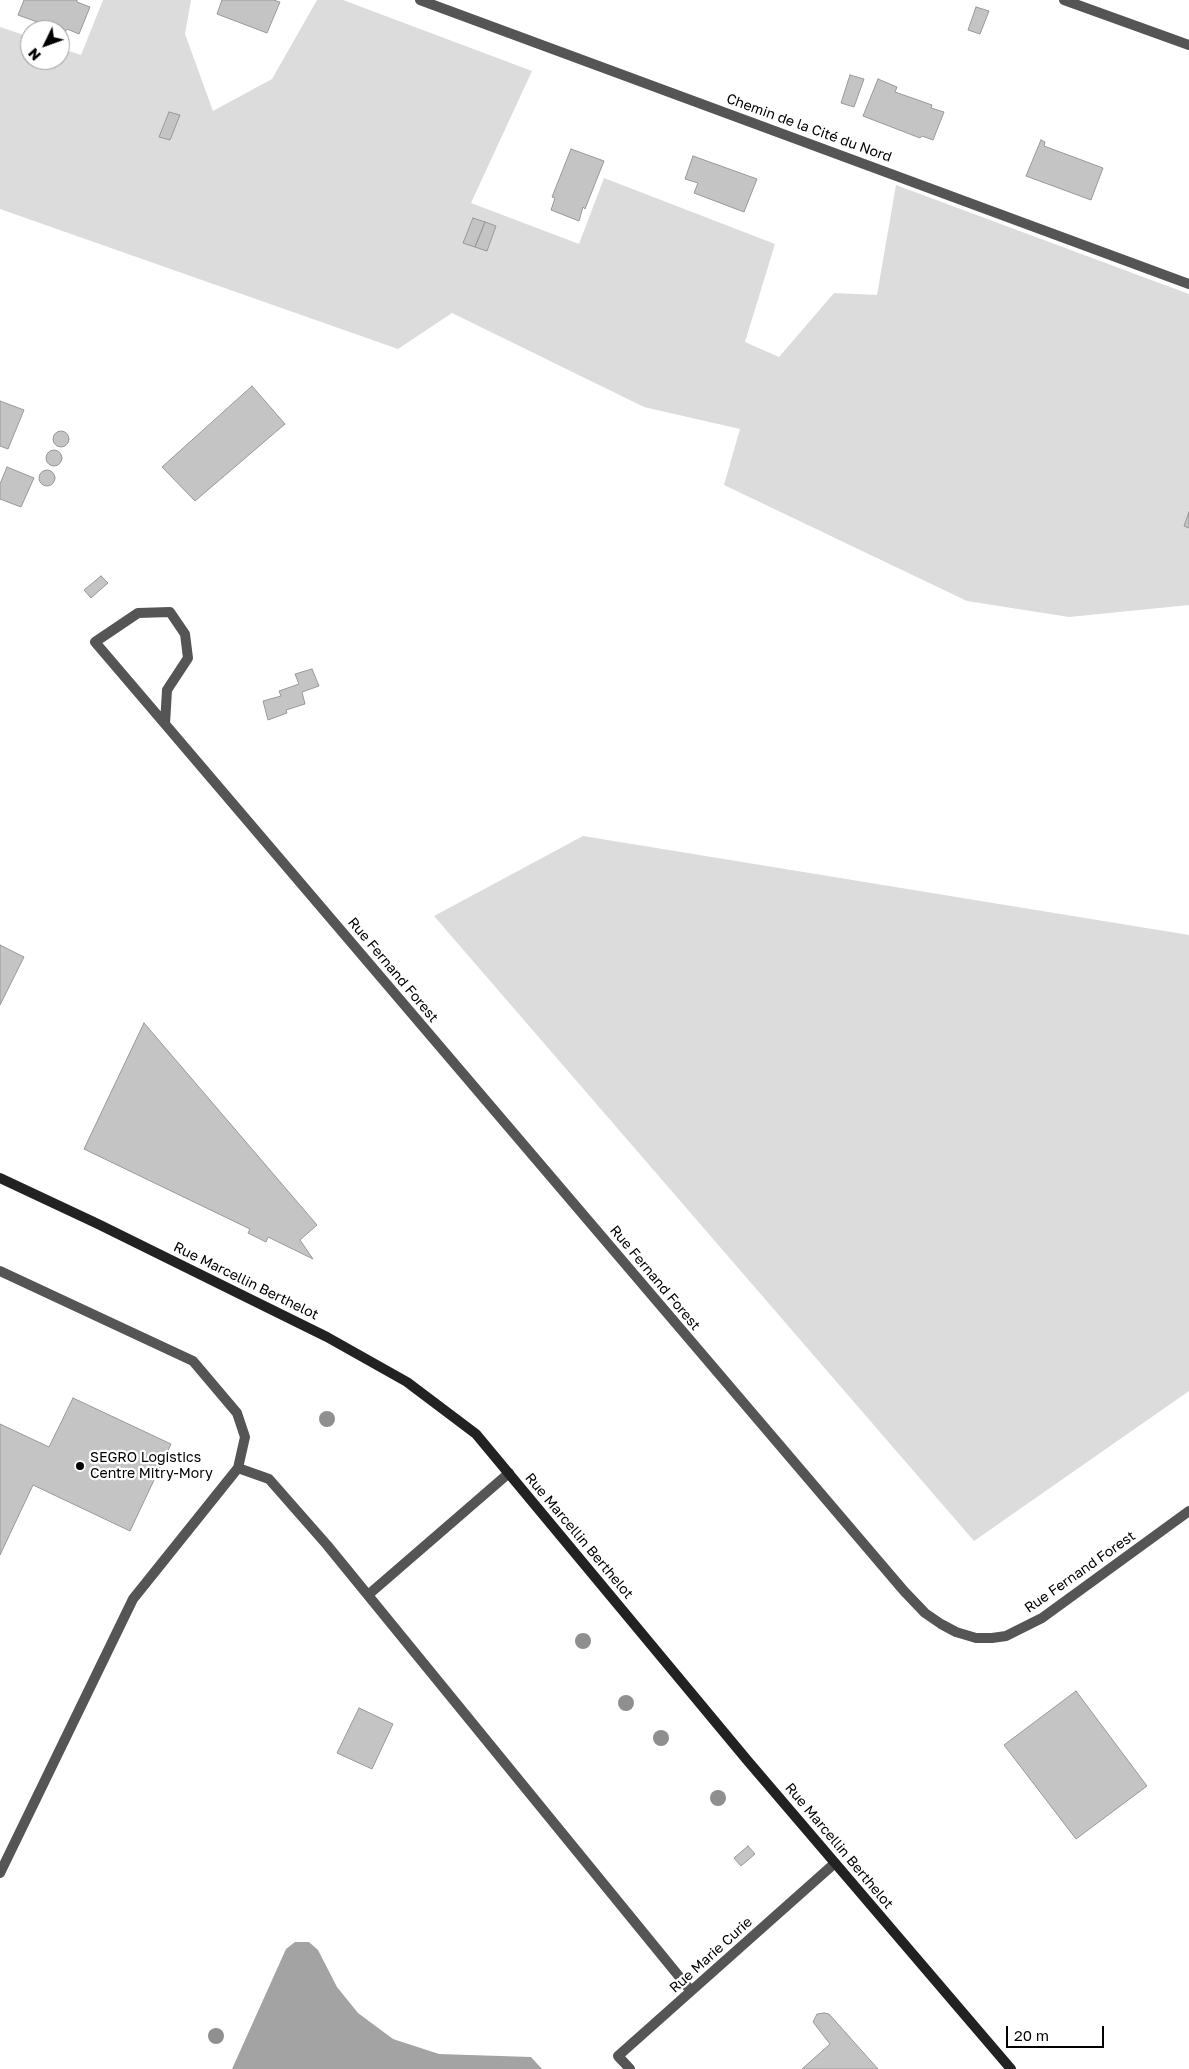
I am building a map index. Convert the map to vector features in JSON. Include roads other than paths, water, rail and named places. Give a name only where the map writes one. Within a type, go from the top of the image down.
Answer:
[{"type":"street","name":"Chemin de la Cité du Nord","points":[[420,0],[1189,284]]},
{"type":"street","points":[[1064,0],[1189,45]]},
{"type":"street","name":"Rue Fernand Forest","points":[[165,724],[167,690],[188,658],[185,634],[170,612],[138,613],[95,642],[878,1560],[925,1613],[941,1624],[969,1636],[992,1638],[1006,1636],[1042,1618],[1189,1511]]},
{"type":"street","name":"Rue Marcellin Berthelot","points":[[0,1178],[327,1337],[407,1382],[476,1434],[835,1863],[1011,2069]]},
{"type":"street","points":[[0,1271],[194,1361],[236,1413],[245,1437],[238,1468],[133,1599],[0,1873]]},
{"type":"street","points":[[238,1468],[269,1479],[368,1595],[691,1991]]},
{"type":"street","points":[[368,1595],[509,1473]]},
{"type":"street","name":"Rue Marie Curie","points":[[630,2069],[618,2056],[835,1863]]},
{"type":"place","name":"SEGRO Logistics Centre Mitry-Mory","points":[[80,1466]]}]
